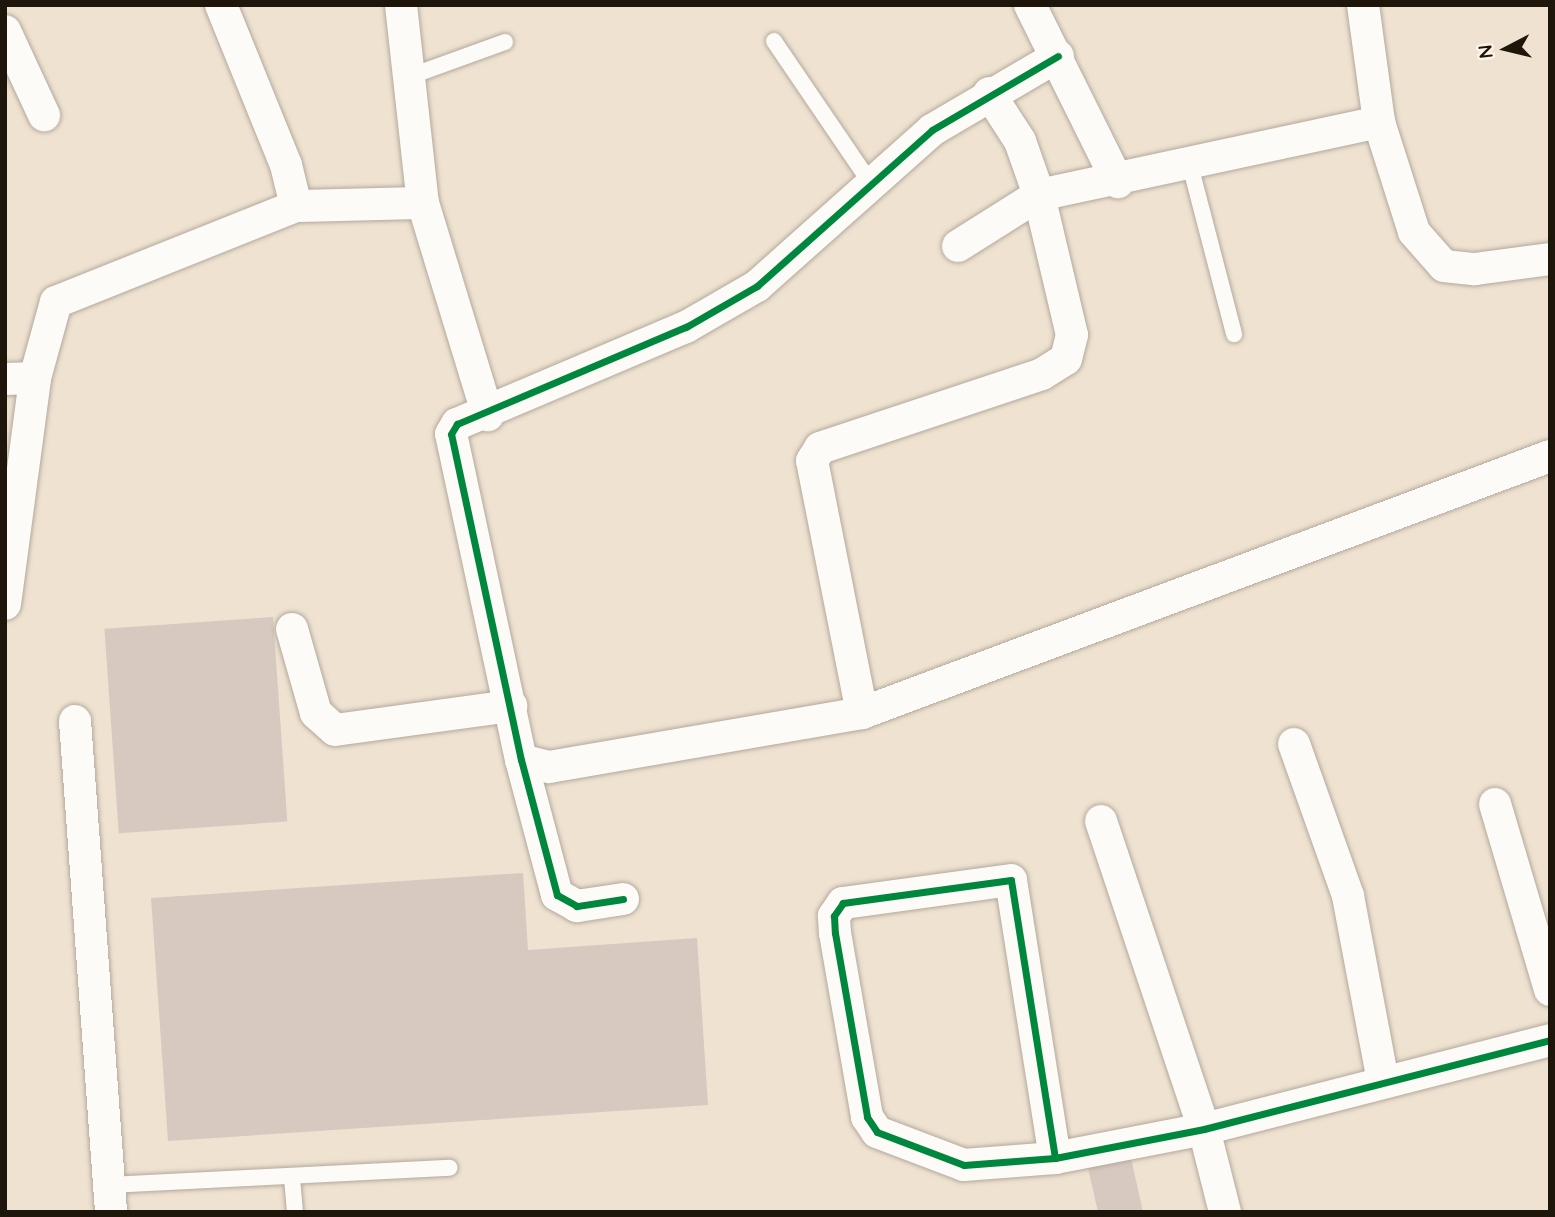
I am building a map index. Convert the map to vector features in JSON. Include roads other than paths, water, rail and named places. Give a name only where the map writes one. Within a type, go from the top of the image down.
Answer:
[{"type":"street","points":[[221,5],[286,165],[296,206]]},
{"type":"street","points":[[401,5],[423,203],[488,415]]},
{"type":"street","points":[[1030,5],[1058,56],[1118,182]]},
{"type":"street","points":[[1363,5],[1379,122],[1414,232],[1444,266],[1475,269],[1550,259]]},
{"type":"street","points":[[5,31],[44,115]]},
{"type":"street","points":[[623,899],[577,906],[557,895],[521,760],[452,435],[457,424],[488,415],[686,327],[757,286],[932,130],[989,93],[1058,56]]},
{"type":"street","points":[[862,713],[812,461],[820,448],[1042,374],[1066,359],[1072,335],[1039,195],[1020,141],[989,93]]},
{"type":"street","points":[[958,246],[1039,195],[1118,182],[1379,122]]},
{"type":"street","points":[[5,604],[20,379],[56,302],[296,206],[423,203]]},
{"type":"street","points":[[521,760],[549,768],[862,713],[1550,456]]},
{"type":"street","points":[[292,629],[316,713],[335,730],[511,706]]},
{"type":"street","points":[[75,721],[110,1198]]},
{"type":"street","points":[[1294,744],[1349,897],[1383,1082]]},
{"type":"street","points":[[1495,804],[1550,990]]},
{"type":"street","points":[[1101,821],[1204,1129],[1225,1212]]},
{"type":"street","points":[[1055,1158],[1010,880],[843,903],[834,916],[835,933],[867,1117],[877,1132],[964,1165],[1055,1158],[1204,1129],[1550,1040]]},
{"type":"lane","points":[[774,41],[872,185]]},
{"type":"lane","points":[[411,76],[505,42]]},
{"type":"lane","points":[[1190,165],[1234,334]]},
{"type":"lane","points":[[110,1198],[292,1178],[450,1168]]},
{"type":"lane","points":[[292,1178],[295,1212]]}]
